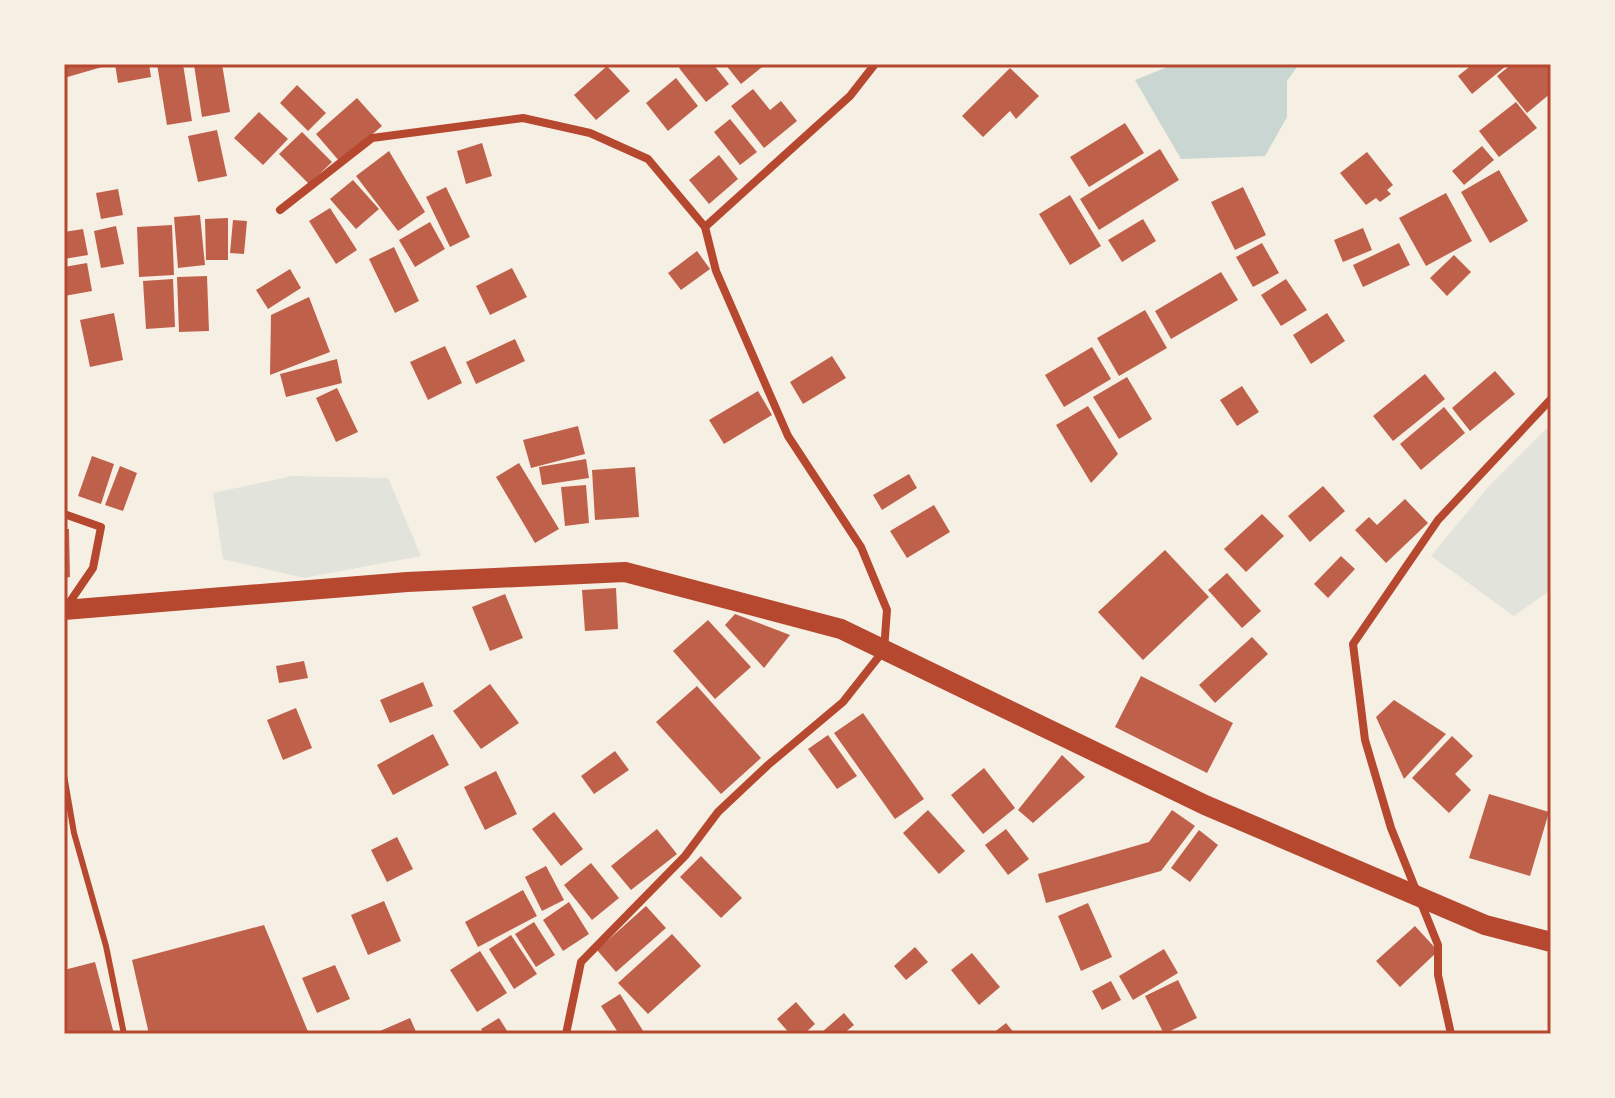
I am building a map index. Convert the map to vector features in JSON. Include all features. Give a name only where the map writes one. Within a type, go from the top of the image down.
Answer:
[{"type":"main road","points":[[64,610],[407,582],[625,572],[841,629],[1205,805],[1485,925],[1551,942]]},
{"type":"street","points":[[705,227],[850,96],[875,64]]},
{"type":"street","points":[[280,210],[372,138],[523,118],[590,133],[648,159],[705,227],[716,271],[788,436],[861,547],[887,610],[884,650],[843,702],[718,812],[685,856],[581,962],[566,1034]]},
{"type":"street","points":[[1451,1034],[1438,975],[1438,945],[1391,828],[1365,740],[1353,644],[1438,520],[1551,399]]},
{"type":"street","points":[[64,514],[101,527],[93,568],[64,610]]},
{"type":"lane","points":[[64,775],[74,833],[106,946],[124,1034]]},
{"type":"shaded area","points":[[1175,64],[1299,64],[1287,81],[1287,117],[1265,156],[1181,159],[1135,80]]},
{"type":"shaded area","points":[[1551,424],[1551,590],[1514,616],[1431,556],[1488,487]]},
{"type":"shaded area","points":[[292,476],[388,478],[421,556],[304,578],[223,559],[213,493]]},
{"type":"building","points":[[64,64],[109,64],[109,65],[64,78]]},
{"type":"building","points":[[115,64],[149,64],[151,77],[118,83]]},
{"type":"building","points":[[157,64],[183,64],[192,121],[167,125]]},
{"type":"building","points":[[222,64],[230,112],[202,117],[194,65]]},
{"type":"building","points":[[684,64],[713,64],[729,84],[706,102],[679,68]]},
{"type":"building","points":[[725,64],[766,64],[741,84]]},
{"type":"building","points":[[1473,64],[1506,66],[1472,94],[1458,76]]},
{"type":"building","points":[[1512,64],[1551,64],[1551,93],[1527,113],[1497,76]]},
{"type":"building","points":[[607,66],[630,91],[596,120],[574,95]]},
{"type":"building","points":[[1010,68],[1039,96],[1016,119],[1010,111],[983,137],[962,116]]},
{"type":"building","points":[[676,78],[698,106],[668,131],[646,103]]},
{"type":"building","points":[[297,85],[326,113],[308,131],[280,103]]},
{"type":"building","points":[[753,89],[770,110],[781,101],[797,121],[764,148],[731,106]]},
{"type":"building","points":[[357,98],[382,126],[340,162],[316,134]]},
{"type":"building","points":[[1516,102],[1537,128],[1499,157],[1479,131]]},
{"type":"building","points":[[259,112],[288,139],[263,165],[234,138]]},
{"type":"building","points":[[730,119],[757,152],[740,165],[714,132]]},
{"type":"building","points":[[1125,123],[1144,153],[1089,187],[1070,157]]},
{"type":"building","points":[[217,130],[227,176],[198,182],[188,136]]},
{"type":"building","points":[[302,132],[332,162],[309,184],[279,154]]},
{"type":"building","points":[[482,143],[492,176],[466,184],[457,151]]},
{"type":"building","points":[[1482,146],[1494,160],[1464,185],[1452,171]]},
{"type":"building","points":[[1160,149],[1179,180],[1099,230],[1080,199]]},
{"type":"building","points":[[389,151],[425,212],[398,231],[356,176]]},
{"type":"building","points":[[1367,152],[1393,185],[1387,190],[1391,194],[1380,202],[1376,198],[1366,205],[1340,173]]},
{"type":"building","points":[[719,155],[738,179],[709,204],[689,180]]},
{"type":"building","points":[[1499,170],[1528,221],[1490,243],[1461,192]]},
{"type":"building","points":[[353,180],[379,209],[356,229],[330,199]]},
{"type":"building","points":[[446,187],[470,237],[450,247],[426,197]]},
{"type":"building","points":[[1243,187],[1266,235],[1235,250],[1211,202]]},
{"type":"building","points":[[118,189],[123,215],[101,219],[96,193]]},
{"type":"building","points":[[1446,193],[1472,241],[1426,266],[1399,218]]},
{"type":"building","points":[[1070,195],[1101,246],[1070,265],[1039,214]]},
{"type":"building","points":[[330,208],[357,250],[336,264],[309,221]]},
{"type":"building","points":[[200,215],[205,265],[178,268],[174,217]]},
{"type":"building","points":[[228,218],[228,260],[206,260],[205,219]]},
{"type":"building","points":[[1143,219],[1156,241],[1122,262],[1108,240]]},
{"type":"building","points":[[233,220],[247,221],[244,254],[230,253]]},
{"type":"building","points":[[430,222],[445,249],[415,267],[399,240]]},
{"type":"building","points":[[172,225],[174,275],[139,277],[137,227]]},
{"type":"building","points":[[116,226],[124,264],[101,268],[94,231]]},
{"type":"building","points":[[1363,228],[1372,250],[1343,262],[1334,240]]},
{"type":"building","points":[[83,229],[88,255],[64,259],[64,232]]},
{"type":"building","points":[[1262,243],[1279,273],[1253,287],[1236,257]]},
{"type":"building","points":[[1399,243],[1410,265],[1363,287],[1353,265]]},
{"type":"building","points":[[394,247],[419,301],[395,313],[369,259]]},
{"type":"building","points":[[697,251],[710,269],[681,290],[668,273]]},
{"type":"building","points":[[1454,255],[1471,272],[1447,296],[1430,278]]},
{"type":"building","points":[[87,263],[92,291],[64,296],[64,267]]},
{"type":"building","points":[[512,268],[527,297],[490,315],[476,286]]},
{"type":"building","points":[[290,269],[301,288],[268,309],[256,290]]},
{"type":"building","points":[[1221,272],[1238,300],[1171,339],[1155,311]]},
{"type":"building","points":[[207,276],[209,331],[179,332],[177,277]]},
{"type":"building","points":[[173,279],[175,327],[146,329],[143,281]]},
{"type":"building","points":[[1286,279],[1307,310],[1281,326],[1261,295]]},
{"type":"building","points":[[309,297],[330,352],[270,375],[271,315]]},
{"type":"building","points":[[1145,310],[1167,348],[1119,376],[1097,338]]},
{"type":"building","points":[[114,313],[123,360],[90,367],[80,320]]},
{"type":"building","points":[[1327,313],[1345,341],[1311,364],[1293,335]]},
{"type":"building","points":[[515,339],[525,361],[476,384],[466,362]]},
{"type":"building","points":[[445,346],[462,383],[428,400],[410,362]]},
{"type":"building","points":[[1092,347],[1111,379],[1064,407],[1045,375]]},
{"type":"building","points":[[832,356],[846,378],[803,404],[790,382]]},
{"type":"building","points":[[337,359],[342,383],[286,397],[280,374]]},
{"type":"building","points":[[1495,371],[1515,394],[1470,431],[1452,408]]},
{"type":"building","points":[[1425,374],[1445,399],[1393,441],[1373,416]]},
{"type":"building","points":[[1127,377],[1152,419],[1119,439],[1093,397]]},
{"type":"building","points":[[1242,386],[1259,412],[1237,426],[1220,400]]},
{"type":"building","points":[[337,388],[358,432],[336,442],[316,398]]},
{"type":"building","points":[[758,391],[772,415],[724,444],[709,420]]},
{"type":"building","points":[[1088,406],[1118,454],[1091,483],[1056,425]]},
{"type":"building","points":[[1444,407],[1465,433],[1421,470],[1400,444]]},
{"type":"building","points":[[578,426],[585,454],[531,468],[523,440]]},
{"type":"building","points":[[92,456],[114,464],[101,504],[78,496]]},
{"type":"building","points":[[586,459],[589,478],[542,485],[539,467]]},
{"type":"building","points":[[519,463],[559,529],[535,543],[496,477]]},
{"type":"building","points":[[120,466],[137,473],[123,511],[105,505]]},
{"type":"building","points":[[635,467],[639,517],[595,520],[592,470]]},
{"type":"building","points":[[909,474],[917,488],[882,510],[873,495]]},
{"type":"building","points":[[586,485],[589,523],[565,526],[561,487]]},
{"type":"building","points":[[1323,486],[1345,511],[1310,542],[1288,516]]},
{"type":"building","points":[[1405,499],[1428,523],[1386,563],[1355,530],[1369,517],[1377,525]]},
{"type":"building","points":[[934,505],[950,532],[907,558],[890,531]]},
{"type":"building","points":[[1262,514],[1284,536],[1246,572],[1224,549]]},
{"type":"building","points":[[64,529],[69,529],[70,577],[64,578]]},
{"type":"building","points":[[1165,550],[1209,597],[1143,660],[1098,612]]},
{"type":"building","points":[[1341,556],[1355,569],[1328,598],[1314,584]]},
{"type":"building","points":[[1227,573],[1261,611],[1242,628],[1208,590]]},
{"type":"building","points":[[616,588],[618,629],[585,631],[582,590]]},
{"type":"building","points":[[505,594],[523,638],[490,651],[472,607]]},
{"type":"building","points":[[735,614],[790,635],[764,668],[725,625]]},
{"type":"building","points":[[708,620],[751,667],[715,699],[673,651]]},
{"type":"building","points":[[1252,637],[1268,654],[1215,703],[1199,685]]},
{"type":"building","points":[[304,661],[308,678],[279,683],[276,666]]},
{"type":"building","points":[[1141,676],[1233,723],[1207,773],[1115,727]]},
{"type":"building","points":[[423,682],[433,706],[390,723],[380,700]]},
{"type":"building","points":[[490,684],[519,723],[481,749],[453,711]]},
{"type":"building","points":[[697,686],[761,758],[721,794],[656,722]]},
{"type":"building","points":[[1394,700],[1446,734],[1404,779],[1376,717]]},
{"type":"building","points":[[296,708],[312,748],[283,760],[267,720]]},
{"type":"building","points":[[863,713],[924,799],[895,819],[834,733]]},
{"type":"building","points":[[433,734],[449,765],[393,795],[377,765]]},
{"type":"building","points":[[828,735],[857,776],[837,789],[808,749]]},
{"type":"building","points":[[1452,736],[1473,756],[1455,774],[1471,790],[1449,813],[1412,778]]},
{"type":"building","points":[[615,751],[629,770],[594,794],[581,776]]},
{"type":"building","points":[[1062,755],[1085,777],[1033,823],[1018,810]]},
{"type":"building","points":[[984,768],[1015,808],[983,834],[951,795]]},
{"type":"building","points":[[496,771],[517,814],[485,830],[464,787]]},
{"type":"building","points":[[1489,794],[1549,812],[1530,876],[1469,858]]},
{"type":"building","points":[[928,810],[965,851],[939,874],[903,833]]},
{"type":"building","points":[[1172,810],[1195,826],[1161,871],[1046,903],[1038,874],[1149,842]]},
{"type":"building","points":[[554,812],[583,849],[561,866],[532,829]]},
{"type":"building","points":[[657,829],[677,854],[631,890],[611,866]]},
{"type":"building","points":[[1006,829],[1029,859],[1008,875],[985,845]]},
{"type":"building","points":[[1199,830],[1218,845],[1190,882],[1171,868]]},
{"type":"building","points":[[397,837],[413,869],[387,882],[371,850]]},
{"type":"building","points":[[701,856],[742,898],[721,918],[680,877]]},
{"type":"building","points":[[591,863],[619,898],[592,920],[564,885]]},
{"type":"building","points":[[546,866],[564,900],[542,911],[525,877]]},
{"type":"building","points":[[523,890],[537,916],[478,947],[465,922]]},
{"type":"building","points":[[384,901],[401,941],[368,955],[351,915]]},
{"type":"building","points":[[569,902],[589,934],[563,951],[543,920]]},
{"type":"building","points":[[1088,903],[1112,957],[1081,971],[1058,916]]},
{"type":"building","points":[[646,906],[666,928],[616,972],[597,950]]},
{"type":"building","points":[[534,922],[555,955],[536,967],[515,934]]},
{"type":"building","points":[[264,925],[309,1034],[149,1034],[132,960]]},
{"type":"building","points":[[1415,926],[1438,951],[1400,987],[1376,961]]},
{"type":"building","points":[[672,934],[701,966],[648,1014],[618,983]]},
{"type":"building","points":[[511,935],[537,974],[514,989],[489,949]]},
{"type":"building","points":[[915,947],[928,962],[906,980],[894,966]]},
{"type":"building","points":[[1164,949],[1178,973],[1133,1000],[1119,976]]},
{"type":"building","points":[[480,951],[507,993],[477,1012],[450,970]]},
{"type":"building","points":[[972,953],[1000,987],[979,1005],[951,970]]},
{"type":"building","points":[[95,962],[114,1034],[64,1034],[64,970]]},
{"type":"building","points":[[335,965],[350,999],[317,1013],[302,978]]},
{"type":"building","points":[[1178,980],[1197,1018],[1164,1034],[1145,996]]},
{"type":"building","points":[[1111,981],[1121,1000],[1102,1010],[1092,991]]},
{"type":"building","points":[[620,994],[645,1034],[619,1034],[601,1006]]},
{"type":"building","points":[[796,1002],[815,1024],[804,1034],[790,1034],[777,1019]]},
{"type":"building","points":[[844,1013],[854,1025],[843,1034],[822,1032]]},
{"type":"building","points":[[410,1018],[417,1034],[373,1034]]},
{"type":"building","points":[[499,1018],[509,1034],[484,1034],[481,1029]]},
{"type":"building","points":[[1006,1023],[1015,1034],[992,1034]]}]
